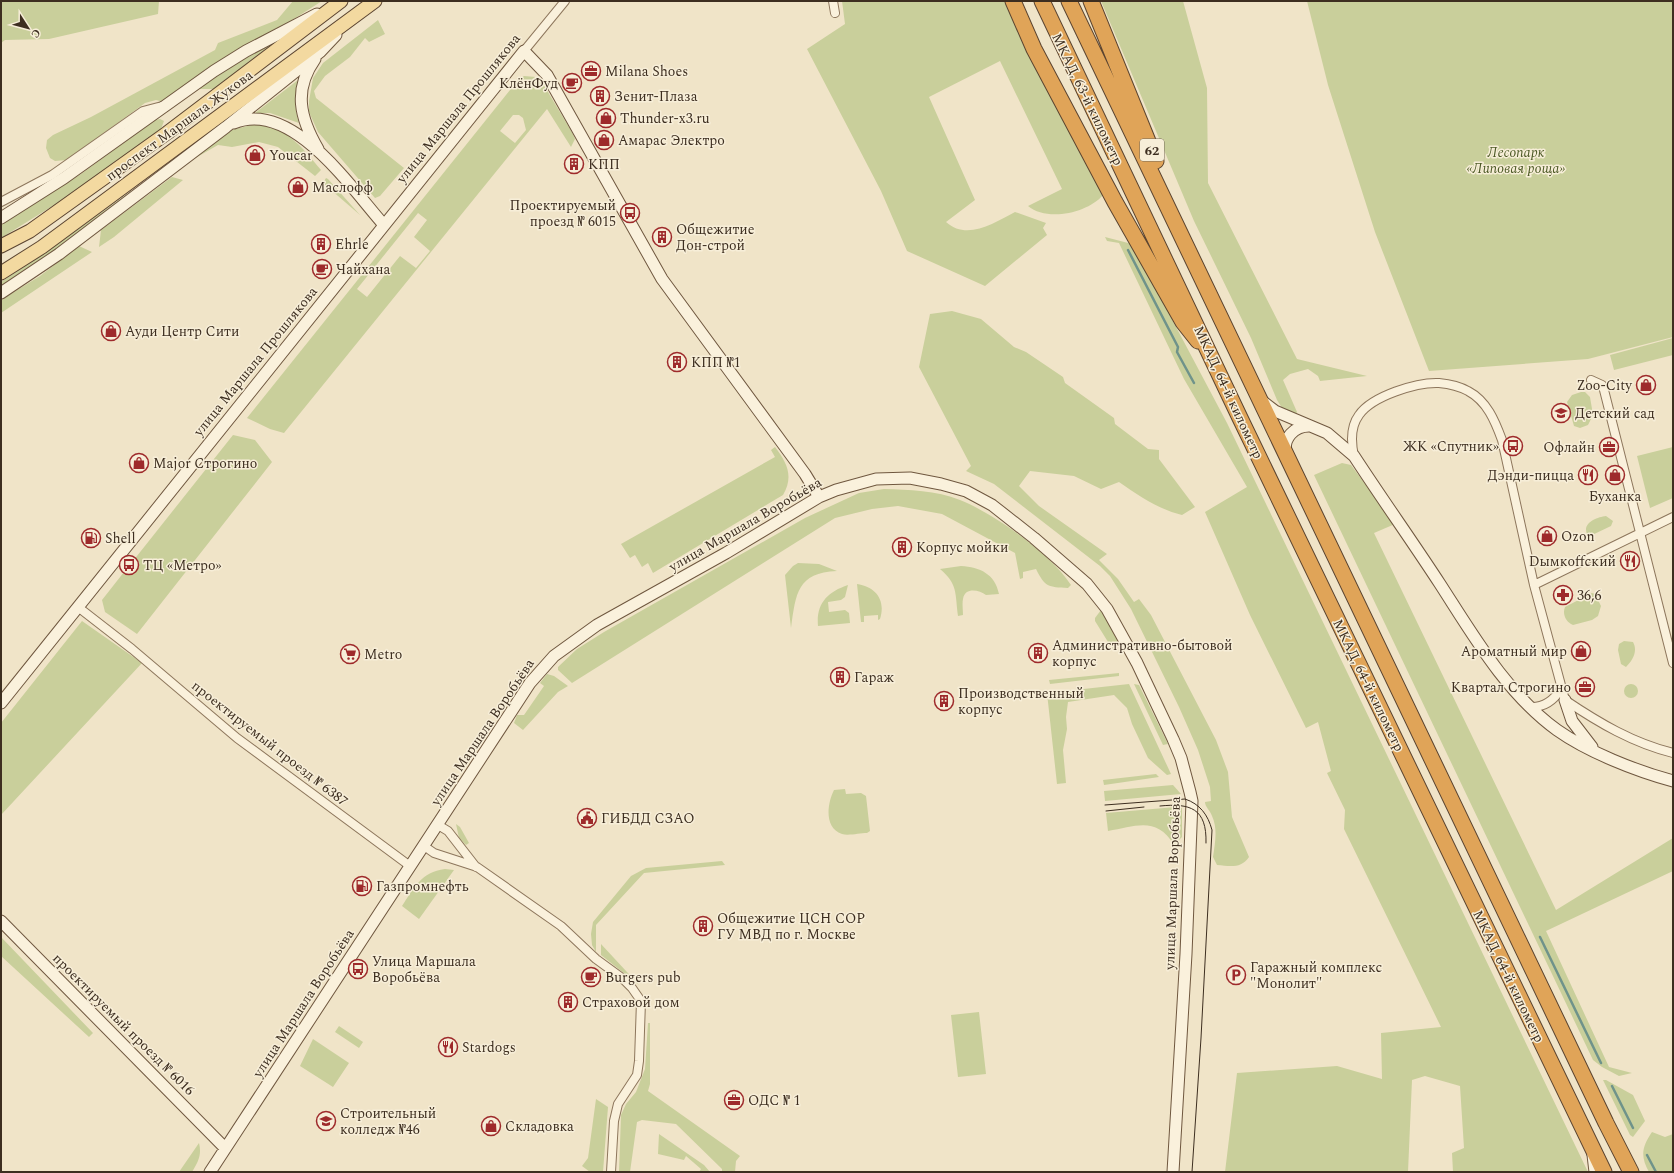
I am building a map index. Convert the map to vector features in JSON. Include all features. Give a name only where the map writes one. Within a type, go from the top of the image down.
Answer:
[{"type":"highway","points":[[1013,1],[1034,49],[1122,214],[1182,322],[1216,364]]},
{"type":"highway","name":"МКАД, 63-й километр","points":[[1042,1],[1135,196]]},
{"type":"highway","name":"МКАД, 63-й километр","points":[[1069,1],[1205,286]]},
{"type":"highway","name":"62","points":[[1092,1],[1156,160],[1172,216]]},
{"type":"highway","name":"МКАД, 64-й километр","points":[[1135,196],[1604,1172]]},
{"type":"highway","name":"МКАД, 64-й километр","points":[[1205,286],[1606,1123],[1631,1172]]},
{"type":"main road","name":"проспект Маршала Жукова","points":[[1,246],[30,231],[152,144],[341,1]]},
{"type":"main road","name":"проспект Маршала Жукова","points":[[1,273],[42,247],[375,1]]},
{"type":"street","points":[[1,218],[64,178],[164,106],[246,51],[341,1]]},
{"type":"street","name":"улица Маршала Прошлякова","points":[[1,703],[565,1]]},
{"type":"street","points":[[833,1],[835,13]]},
{"type":"street","points":[[1,293],[59,254],[226,127],[320,52],[353,17]]},
{"type":"street","points":[[524,51],[547,75],[589,146],[662,279],[805,474],[819,497]]},
{"type":"street","points":[[320,52],[305,76],[301,90],[303,114],[306,126],[322,154],[384,225]]},
{"type":"street","points":[[1,202],[52,176],[143,111],[164,106]]},
{"type":"street","points":[[226,127],[238,122],[257,119],[278,123],[289,129],[322,154]]},
{"type":"street","points":[[1591,380],[1602,385],[1604,390],[1673,663]]},
{"type":"street","points":[[1354,456],[1352,437],[1353,428],[1359,415],[1370,404],[1389,394],[1423,384],[1439,383],[1455,386],[1469,392],[1482,402],[1497,425],[1502,440],[1534,585],[1561,689],[1572,721],[1593,749]]},
{"type":"street","points":[[1258,397],[1275,411],[1327,433],[1354,456],[1480,644],[1516,691],[1532,707],[1556,729],[1574,741],[1644,772],[1673,781]]},
{"type":"street","points":[[1287,456],[1286,444],[1291,433],[1302,426],[1309,426]]},
{"type":"street","points":[[1339,443],[1348,441],[1352,437]]},
{"type":"street","name":"улица Маршала Воробьёва","points":[[210,1172],[530,683],[543,667],[559,651],[597,625],[726,553],[819,497],[862,482],[899,477],[940,484],[977,496],[992,505],[1034,538],[1086,584],[1114,619],[1137,663],[1181,758],[1192,801],[1186,954],[1173,1172]]},
{"type":"street","points":[[1534,585],[1673,517]]},
{"type":"street","name":"проектируемый проезд № 6387","points":[[78,607],[132,649],[237,738],[410,866]]},
{"type":"street","points":[[1532,707],[1545,705],[1551,701],[1561,689]]},
{"type":"street","points":[[1565,700],[1625,736],[1649,746],[1673,753]]},
{"type":"street","points":[[438,825],[448,831],[477,867],[561,926],[596,959],[622,978],[641,1002],[639,1061],[637,1075],[618,1104],[614,1121],[612,1172]]},
{"type":"street","points":[[424,846],[434,853],[477,867]]},
{"type":"street","name":"проектируемый проезд № 6016","points":[[1,921],[225,1148]]},
{"type":"street","points":[[1591,1146],[1595,1172]]},
{"type":"green space","points":[[1,1],[159,1],[158,14],[49,39],[5,40],[1,43]]},
{"type":"green space","points":[[293,1],[322,1],[164,102],[156,100],[145,103],[67,160],[55,161],[50,158],[46,148],[47,140],[53,135],[91,117],[215,50],[218,43],[277,20]]},
{"type":"green space","points":[[842,1],[1006,1],[1031,57],[1103,195],[1088,207],[1067,213],[1046,214],[1036,211],[1028,206],[1062,189],[1000,61],[929,97],[975,200],[946,222],[963,230],[972,230],[989,225],[1015,212],[1046,223],[1043,228],[1047,235],[985,286],[907,251],[881,191],[807,49],[845,24]]},
{"type":"green space","points":[[1101,1],[1183,1],[1207,88],[1208,183],[1297,359],[1367,376],[1320,381],[1318,376],[1308,369],[1290,374],[1283,380],[1297,412],[1295,416],[1284,411],[1277,400],[1251,338],[1194,221]]},
{"type":"green space","name":"Лесопарк «Липовая роща»","points":[[1307,1],[1673,1],[1673,337],[1588,359],[1429,371],[1375,232],[1328,85]]},
{"type":"green space","points":[[378,20],[385,34],[369,42],[365,38],[350,57],[325,76],[314,91],[316,98],[404,168],[380,196],[375,198],[318,132],[309,112],[309,101],[313,78],[323,63]]},
{"type":"green space","points":[[277,40],[214,89],[199,89],[172,107],[223,72]]},
{"type":"green space","points":[[297,66],[84,231],[1,288],[1,282],[52,248],[148,179]]},
{"type":"green space","points":[[524,76],[536,77],[542,82],[573,134],[575,139],[571,147],[547,109],[284,433],[270,429],[247,418],[518,80]],"holes":[[[513,115],[519,115],[523,118],[526,130],[515,143],[500,131]],[[418,213],[427,220],[414,237],[430,251],[416,268],[400,256],[367,297],[357,289]]]},
{"type":"green space","points":[[298,80],[296,91],[296,112],[299,123],[270,113],[255,113]]},
{"type":"green space","points":[[160,119],[164,121],[161,129],[59,202],[1,238],[1,224],[81,174],[155,120]]},
{"type":"green space","points":[[255,124],[276,129],[284,133],[307,153],[321,170],[315,176],[278,147],[259,142],[232,147],[218,145],[185,164],[228,131]]},
{"type":"green space","points":[[172,177],[183,180],[114,237],[99,247],[101,230]]},
{"type":"green space","points":[[326,178],[328,179],[360,215],[323,183]]},
{"type":"green space","points":[[1105,237],[1132,244],[1227,423],[1588,1172],[1453,1172],[1452,1153],[1464,1148],[1460,1086],[1425,1076],[1412,1080],[1408,1172],[1225,1172],[1237,1073],[1337,1066],[1382,1079],[1381,1033],[1441,1027],[1344,829],[1345,810],[1327,773],[1331,771],[1318,722],[1306,728],[1250,615],[1205,512],[1247,487],[1184,379],[1119,243],[1107,241]]},
{"type":"green space","points":[[79,246],[92,252],[1,313],[1,300],[40,276]]},
{"type":"green space","points":[[952,311],[981,319],[1014,347],[1026,352],[1063,377],[1065,383],[1114,418],[1115,424],[1148,449],[1159,450],[1159,459],[1195,507],[1182,515],[1157,506],[1119,482],[1101,489],[1074,476],[1030,471],[1019,486],[1039,506],[1107,554],[1099,560],[1118,579],[1134,602],[1139,599],[1151,615],[1216,740],[1228,772],[1232,817],[1249,857],[1246,861],[1239,865],[1217,865],[1213,857],[1216,836],[1215,826],[1205,802],[1211,801],[1210,787],[1198,750],[1179,707],[1131,609],[1110,576],[1100,566],[994,484],[966,471],[971,466],[919,367],[930,314]]},
{"type":"green space","points":[[1673,338],[1673,355],[1614,370],[1610,355]]},
{"type":"green space","points":[[1585,392],[1590,397],[1593,415],[1588,425],[1580,428],[1574,426],[1567,402],[1572,395]]},
{"type":"green space","points":[[233,435],[255,440],[272,462],[137,634],[105,612],[102,600],[124,572],[128,575],[137,564],[133,561]]},
{"type":"green space","points":[[775,447],[786,464],[788,470],[788,482],[783,495],[653,573],[648,563],[642,567],[635,555],[630,558],[621,544],[775,457],[771,450]]},
{"type":"green space","points":[[1673,447],[1673,498],[1650,508],[1637,456]]},
{"type":"green space","points":[[1342,463],[1351,465],[1395,524],[1374,533],[1556,910],[1673,838],[1673,871],[1546,931],[1609,1067],[1632,1073],[1619,1076],[1602,1067],[1593,1060],[1314,475]]},
{"type":"green space","points":[[884,489],[922,491],[942,494],[973,506],[1004,524],[1036,548],[1050,560],[1071,585],[1068,588],[1048,585],[1036,569],[1023,572],[1023,578],[1020,579],[1015,553],[942,514],[898,506],[872,509],[835,518],[572,683],[558,670],[558,667],[577,649],[604,632],[805,518],[859,493]]},
{"type":"green space","points":[[1606,516],[1613,521],[1611,526],[1590,536],[1587,534],[1586,530],[1591,521]]},
{"type":"green space","points":[[798,563],[819,564],[837,571],[814,576],[806,581],[801,587],[797,595],[791,628],[785,575]]},
{"type":"green space","points":[[961,566],[974,568],[986,573],[994,581],[999,594],[986,595],[976,591],[969,591],[964,595],[963,599],[963,615],[958,616],[956,595],[953,584],[946,574],[940,569]]},
{"type":"green space","points":[[857,584],[869,588],[878,596],[882,606],[880,619],[878,620],[878,615],[864,616],[864,622],[861,622]]},
{"type":"green space","points":[[848,585],[845,597],[841,600],[828,602],[829,612],[845,610],[849,613],[850,623],[818,626],[819,611],[824,600],[834,591]]},
{"type":"green space","points":[[1592,593],[1595,594],[1601,606],[1598,616],[1592,620],[1573,625],[1571,624],[1564,615],[1565,607]]},
{"type":"green space","points":[[1101,610],[1120,640],[1113,650],[1095,621],[1095,618]]},
{"type":"green space","points":[[82,621],[142,663],[1,815],[1,723]]},
{"type":"green space","points":[[1624,641],[1633,642],[1635,649],[1633,658],[1626,667],[1621,664],[1618,650],[1619,644]]},
{"type":"green space","points":[[1119,673],[1119,676],[1050,684],[1049,680]]},
{"type":"green space","points":[[547,674],[554,676],[568,686],[558,692],[523,730],[514,723],[517,715],[524,715],[544,686],[540,683]]},
{"type":"green space","points":[[1129,684],[1171,774],[1167,775],[1148,758],[1132,724],[1127,708],[1114,695],[1068,702],[1066,717],[1067,729],[1063,750],[1066,783],[1057,784],[1047,693]]},
{"type":"green space","points":[[1134,684],[1139,685],[1168,744],[1163,745]]},
{"type":"green space","points":[[1628,684],[1634,684],[1638,688],[1638,694],[1634,698],[1628,698],[1624,694],[1624,688]]},
{"type":"green space","points":[[1156,774],[1159,777],[1104,785],[1103,780]]},
{"type":"green space","points":[[1173,785],[1181,794],[1105,801],[1104,791]]},
{"type":"green space","points":[[845,789],[846,794],[861,793],[866,796],[870,831],[867,833],[845,835],[836,831],[832,827],[829,808],[834,790]]},
{"type":"green space","points":[[1176,807],[1182,808],[1182,837],[1174,845],[1160,830],[1145,825],[1108,831],[1106,813]]},
{"type":"green space","points":[[456,824],[460,827],[469,843],[466,845],[459,838]]},
{"type":"green space","points":[[722,861],[725,865],[644,873],[596,925],[596,952],[592,945],[591,934],[593,922],[631,876],[646,868]]},
{"type":"green space","points":[[445,869],[454,870],[419,919],[402,906],[424,877]]},
{"type":"green space","points":[[1,937],[93,1033],[89,1037],[1,956]]},
{"type":"green space","points":[[601,944],[639,985],[601,955]]},
{"type":"green space","points":[[979,1012],[986,1074],[958,1077],[951,1015]]},
{"type":"green space","points":[[648,1023],[650,1023],[650,1084],[648,1091],[740,1156],[736,1161],[735,1172],[722,1172],[722,1169],[676,1124],[642,1120],[637,1122],[630,1172],[619,1172],[621,1115],[626,1104],[636,1092],[645,1069]]},
{"type":"green space","points":[[339,1026],[363,1042],[359,1048],[335,1032]]},
{"type":"green space","points":[[313,1039],[349,1063],[333,1087],[300,1066]]},
{"type":"green space","points":[[1603,1080],[1606,1080],[1633,1095],[1645,1121],[1633,1137],[1630,1135]]},
{"type":"green space","points":[[596,1099],[608,1107],[603,1172],[590,1172],[582,1166],[588,1158]]},
{"type":"green space","points":[[1652,1132],[1665,1137],[1673,1134],[1673,1172],[1649,1172],[1644,1161],[1643,1152],[1646,1142]]},
{"type":"green space","points":[[659,1134],[704,1165],[710,1172],[699,1172],[701,1169],[686,1156],[684,1160],[658,1154]]},
{"type":"green space","points":[[199,1143],[199,1158],[192,1172],[179,1172]]},
{"type":"waterway","points":[[1128,250],[1178,347],[1177,352],[1194,383]]},
{"type":"waterway","points":[[1540,937],[1601,1063]]},
{"type":"waterway","points":[[1612,1086],[1633,1128]]},
{"type":"waterway","points":[[1647,1155],[1656,1172]]},
{"type":"tram line","points":[[1105,805],[1185,799],[1195,804],[1203,811],[1212,830],[1192,1172]]},
{"type":"tram line","points":[[1160,806],[1180,806],[1195,810],[1200,815],[1203,822],[1206,831],[1206,843]]},
{"type":"tram line","points":[[1106,811],[1144,807]]},
{"type":"place","name":"Milana Shoes","points":[[591,71]]},
{"type":"place","name":"КлёнФуд","points":[[572,83]]},
{"type":"place","name":"Зенит-Плаза","points":[[600,96]]},
{"type":"place","name":"Thunder-x3.ru","points":[[606,118]]},
{"type":"place","name":"Амарас Электро","points":[[604,140]]},
{"type":"place","name":"Youcar","points":[[255,155]]},
{"type":"place","name":"КПП","points":[[574,164]]},
{"type":"place","name":"Маслофф","points":[[298,187]]},
{"type":"place","name":"Проектируемый проезд № 6015","points":[[630,213]]},
{"type":"place","name":"Общежитие Дон-строй","points":[[662,237]]},
{"type":"place","name":"Ehrle","points":[[321,244]]},
{"type":"place","name":"Чайхана","points":[[322,269]]},
{"type":"place","name":"Ауди Центр Сити","points":[[111,331]]},
{"type":"place","name":"КПП №1","points":[[677,362]]},
{"type":"place","name":"Zoo-City","points":[[1646,385]]},
{"type":"place","name":"Детский сад","points":[[1561,413]]},
{"type":"place","name":"ЖК «Спутник»","points":[[1513,446]]},
{"type":"place","name":"Офлайн","points":[[1609,447]]},
{"type":"place","name":"Major Строгино","points":[[139,463]]},
{"type":"place","name":"Дэнди-пицца","points":[[1588,475]]},
{"type":"place","name":"Буханка","points":[[1615,475]]},
{"type":"place","name":"Ozon","points":[[1547,536]]},
{"type":"place","name":"Shell","points":[[91,538]]},
{"type":"place","name":"Корпус мойки","points":[[902,547]]},
{"type":"place","name":"Dымкoffский","points":[[1630,561]]},
{"type":"place","name":"ТЦ «Метро»","points":[[129,565]]},
{"type":"place","name":"36,6","points":[[1563,595]]},
{"type":"place","name":"Ароматный мир","points":[[1581,651]]},
{"type":"place","name":"Административно-бытовой корпус","points":[[1038,653]]},
{"type":"place","name":"Metro","points":[[350,654]]},
{"type":"place","name":"Гараж","points":[[840,677]]},
{"type":"place","name":"Квартал Строгино","points":[[1585,687]]},
{"type":"place","name":"Производственный корпус","points":[[944,701]]},
{"type":"place","name":"ГИБДД СЗАО","points":[[587,818]]},
{"type":"place","name":"Газпромнефть","points":[[362,886]]},
{"type":"place","name":"Общежитие ЦСН СОР ГУ МВД по г. Москве","points":[[703,926]]},
{"type":"place","name":"Улица Маршала Воробьёва","points":[[358,969]]},
{"type":"place","name":"Гаражный комплекс \"Монолит\"","points":[[1236,975]]},
{"type":"place","name":"Burgers pub","points":[[591,977]]},
{"type":"place","name":"Страховой дом","points":[[568,1002]]},
{"type":"place","name":"Stardogs","points":[[448,1047]]},
{"type":"place","name":"ОДС № 1","points":[[734,1100]]},
{"type":"place","name":"Строительный колледж №46","points":[[326,1121]]},
{"type":"place","name":"Складовка","points":[[491,1126]]}]
